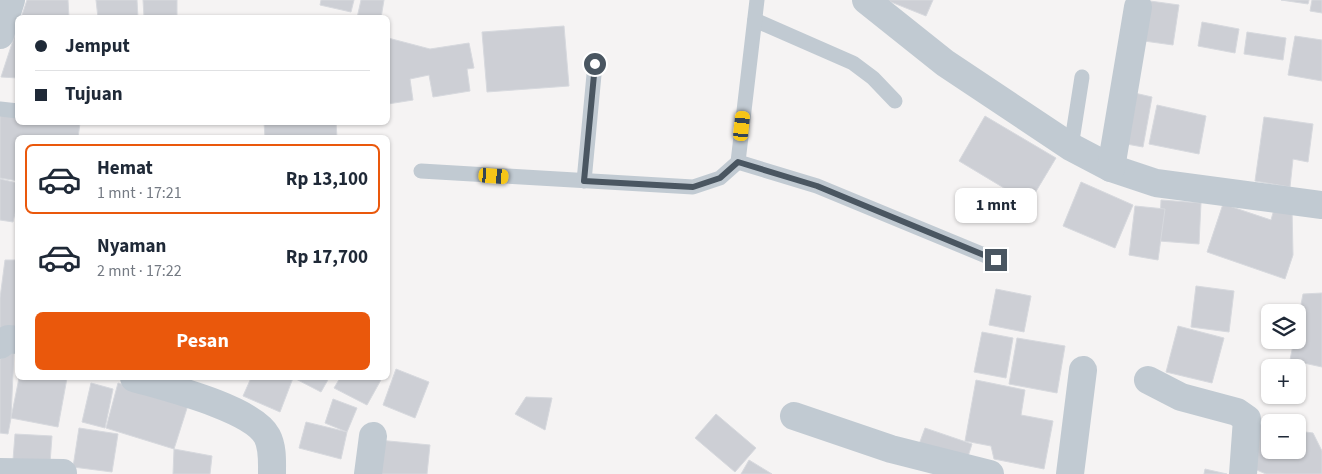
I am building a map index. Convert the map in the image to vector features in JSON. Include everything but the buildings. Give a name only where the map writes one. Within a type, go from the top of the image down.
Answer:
[{"type":"street","points":[[0,34],[11,0]]},
{"type":"street","points":[[866,0],[945,63],[1071,147],[1111,168],[1156,183],[1322,205]]},
{"type":"street","points":[[1111,168],[1138,7]]},
{"type":"street","points":[[0,345],[8,339],[15,340]]},
{"type":"street","points":[[1070,474],[1083,370]]},
{"type":"street","points":[[140,380],[223,406],[262,427],[268,438],[272,474]]},
{"type":"street","points":[[1148,380],[1181,397],[1237,412],[1247,419],[1243,474]]},
{"type":"street","points":[[794,416],[891,449],[990,474]]},
{"type":"street","points":[[368,474],[373,436]]},
{"type":"street","points":[[0,472],[66,474]]},
{"type":"lane","points":[[421,171],[693,187],[720,178],[738,162],[757,0]]},
{"type":"lane","points":[[755,20],[854,63],[874,78],[896,101]]},
{"type":"lane","points":[[584,181],[595,64]]},
{"type":"lane","points":[[1071,147],[1082,77]]},
{"type":"lane","points":[[0,109],[15,111]]},
{"type":"lane","points":[[738,162],[817,186],[996,260]]},
{"type":"route","points":[[595,64],[584,181],[693,187],[720,178],[738,162],[817,186],[996,260]]}]
